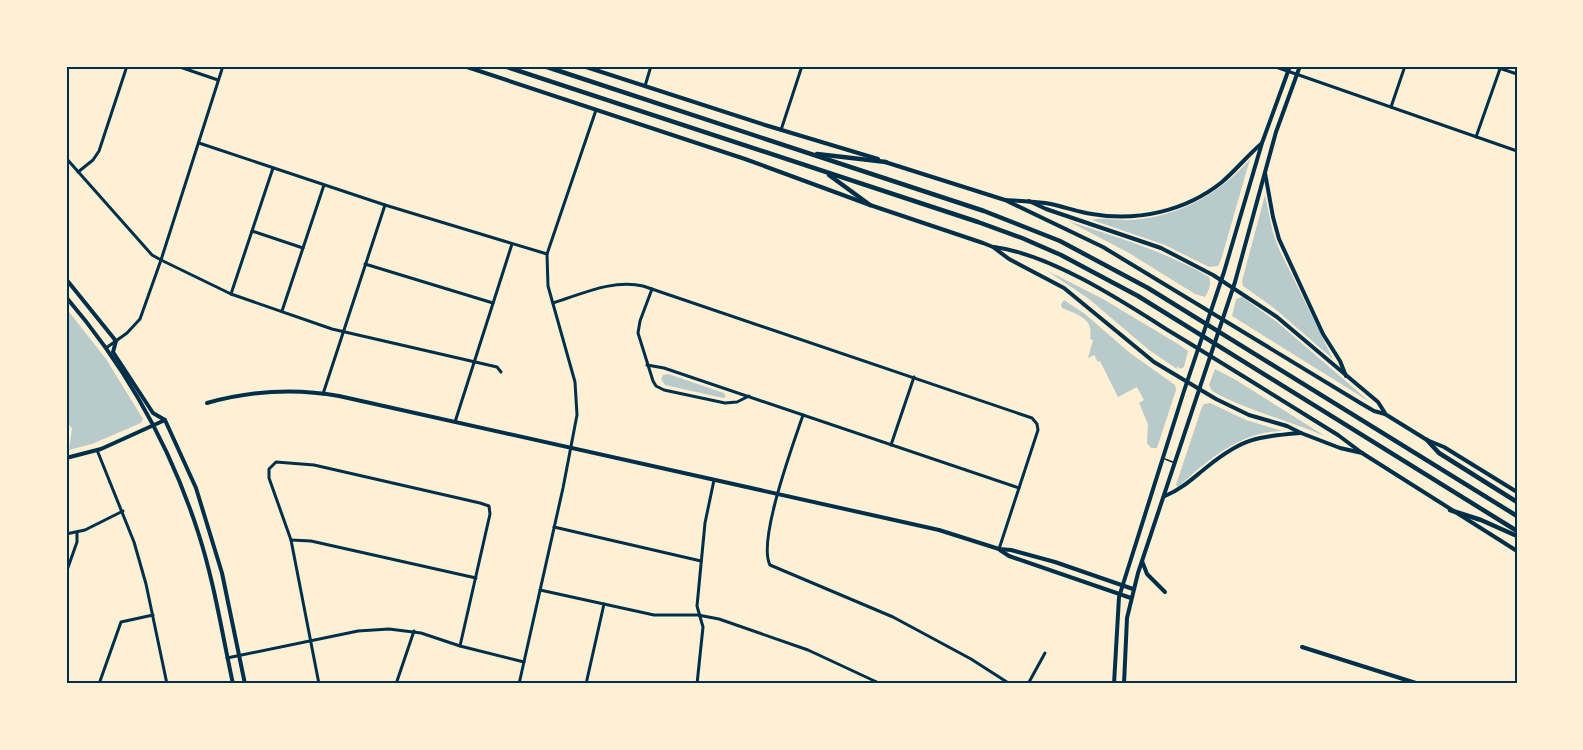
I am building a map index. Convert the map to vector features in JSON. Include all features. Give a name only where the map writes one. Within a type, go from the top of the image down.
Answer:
[{"type":"highway","points":[[504,66],[1030,242],[1096,272],[1517,531]]},
{"type":"highway","points":[[544,66],[1024,226],[1106,264],[1517,516]]},
{"type":"highway","points":[[808,153],[885,162]]},
{"type":"highway","points":[[824,172],[870,205]]},
{"type":"highway","points":[[1427,440],[1444,457],[1517,502]]},
{"type":"highway","points":[[1450,510],[1481,520],[1517,536]]},
{"type":"main road","points":[[464,66],[755,162],[870,205],[993,247],[1012,249],[1069,274],[1186,340],[1517,551]]},
{"type":"main road","points":[[583,66],[1005,200],[1103,247],[1362,404],[1374,411],[1386,414],[1517,492]]},
{"type":"main road","points":[[1114,684],[1120,594],[1221,280],[1262,143],[1290,66]]},
{"type":"main road","points":[[1124,684],[1127,618],[1133,589],[1232,287],[1278,124],[1300,66]]},
{"type":"main road","points":[[1005,200],[1029,201],[1112,217],[1166,210],[1190,201],[1215,187],[1262,143]]},
{"type":"main road","points":[[1265,172],[1279,239],[1323,334],[1340,361],[1346,376]]},
{"type":"main road","points":[[1029,201],[1046,209],[1161,248],[1221,280],[1278,317],[1378,402],[1386,414]]},
{"type":"main road","points":[[993,247],[1009,259],[1068,290],[1134,346],[1199,389],[1240,411],[1292,427],[1301,433],[1340,448],[1362,453]]},
{"type":"main road","points":[[66,279],[116,341],[113,352],[153,413],[165,420],[189,470],[209,525],[222,573],[245,684]]},
{"type":"main road","points":[[66,297],[128,380],[154,425],[180,480],[199,533],[210,574],[233,684]]},
{"type":"main road","points":[[207,403],[259,392],[286,391],[323,394],[939,530],[999,549],[1055,562],[1133,589]]},
{"type":"main road","points":[[66,458],[97,450],[165,420]]},
{"type":"main road","points":[[1165,496],[1180,490],[1205,467],[1237,445],[1265,436],[1301,433]]},
{"type":"main road","points":[[999,549],[1009,556],[1131,598]]},
{"type":"main road","points":[[1142,560],[1147,574],[1165,592]]},
{"type":"main road","points":[[1302,647],[1419,684]]},
{"type":"street","points":[[78,172],[99,151],[127,66]]},
{"type":"street","points":[[177,66],[218,80]]},
{"type":"street","points":[[106,348],[139,321],[161,260],[223,66]]},
{"type":"street","points":[[645,86],[651,66]]},
{"type":"street","points":[[780,130],[802,66]]},
{"type":"street","points":[[1273,66],[1517,151]]},
{"type":"street","points":[[1391,107],[1405,66]]},
{"type":"street","points":[[1494,66],[1517,74]]},
{"type":"street","points":[[1476,136],[1501,67]]},
{"type":"street","points":[[519,684],[577,415],[577,392],[573,373],[547,278],[547,254],[596,110]]},
{"type":"street","points":[[199,143],[385,205],[547,254]]},
{"type":"street","points":[[66,158],[152,255],[161,260],[231,294],[342,332],[497,367],[501,372]]},
{"type":"street","points":[[231,294],[273,168]]},
{"type":"street","points":[[282,312],[324,184]]},
{"type":"street","points":[[323,394],[385,205]]},
{"type":"street","points":[[252,231],[303,248]]},
{"type":"street","points":[[455,422],[513,244]]},
{"type":"street","points":[[365,264],[492,303]]},
{"type":"street","points":[[553,303],[623,283],[652,289],[1027,416],[1036,421],[1038,430],[999,549]]},
{"type":"street","points":[[652,289],[638,333],[653,381],[660,388],[725,403],[738,402],[749,396]]},
{"type":"street","points":[[647,365],[664,368],[749,396],[1019,488]]},
{"type":"street","points":[[891,445],[914,378]]},
{"type":"street","points":[[803,415],[778,494],[769,537],[770,565],[893,616],[963,654],[1010,684]]},
{"type":"street","points":[[97,450],[123,511],[142,568],[167,684]]},
{"type":"street","points":[[319,684],[291,540],[269,478],[270,466],[280,462],[314,465],[489,506],[490,514],[460,646]]},
{"type":"street","points":[[697,684],[703,627],[697,606],[706,514],[714,480]]},
{"type":"street","points":[[66,534],[77,532],[123,511]]},
{"type":"street","points":[[554,527],[701,561]]},
{"type":"street","points":[[66,573],[77,539],[77,532]]},
{"type":"street","points":[[291,540],[311,541],[476,578]]},
{"type":"street","points":[[540,590],[654,615],[698,615],[733,623],[808,650],[882,684]]},
{"type":"street","points":[[586,684],[604,604]]},
{"type":"street","points":[[99,684],[119,624],[123,621],[153,615]]},
{"type":"street","points":[[227,658],[310,640],[377,629],[414,631],[460,646],[524,662]]},
{"type":"street","points":[[396,684],[414,631]]},
{"type":"street","points":[[1028,684],[1045,653]]},
{"type":"lane","points":[[1162,459],[1175,463]]},
{"type":"shaded area","points":[[1250,159],[1218,266],[1209,267],[1165,245],[1092,220],[1150,218],[1182,208],[1198,201],[1226,183]]},
{"type":"shaded area","points":[[1265,195],[1279,249],[1333,359],[1274,308],[1243,286],[1242,281]]},
{"type":"shaded area","points":[[1068,221],[1140,245],[1209,277],[1210,285],[1205,297],[1195,294],[1129,253]]},
{"type":"shaded area","points":[[1046,270],[1103,299],[1188,351],[1184,367],[1180,369],[1177,366],[1177,369],[1149,350],[1089,299]]},
{"type":"shaded area","points":[[1242,297],[1277,322],[1370,402],[1232,316],[1236,299]]},
{"type":"shaded area","points":[[1064,300],[1085,314],[1130,353],[1175,385],[1176,390],[1157,448],[1151,448],[1147,443],[1148,424],[1139,403],[1144,400],[1137,387],[1118,397],[1100,361],[1098,362],[1094,355],[1088,358],[1093,340],[1090,339],[1090,327],[1084,318],[1062,308],[1061,304]]},
{"type":"shaded area","points":[[66,308],[106,359],[143,419],[141,423],[92,444],[69,450],[72,428],[66,423]]},
{"type":"shaded area","points":[[1215,369],[1325,436],[1212,391],[1209,385]]},
{"type":"shaded area","points":[[668,374],[724,393],[726,397],[665,385],[661,379],[663,375]]},
{"type":"shaded area","points":[[1210,403],[1246,420],[1282,431],[1252,436],[1225,449],[1178,487],[1176,485],[1202,407]]}]
